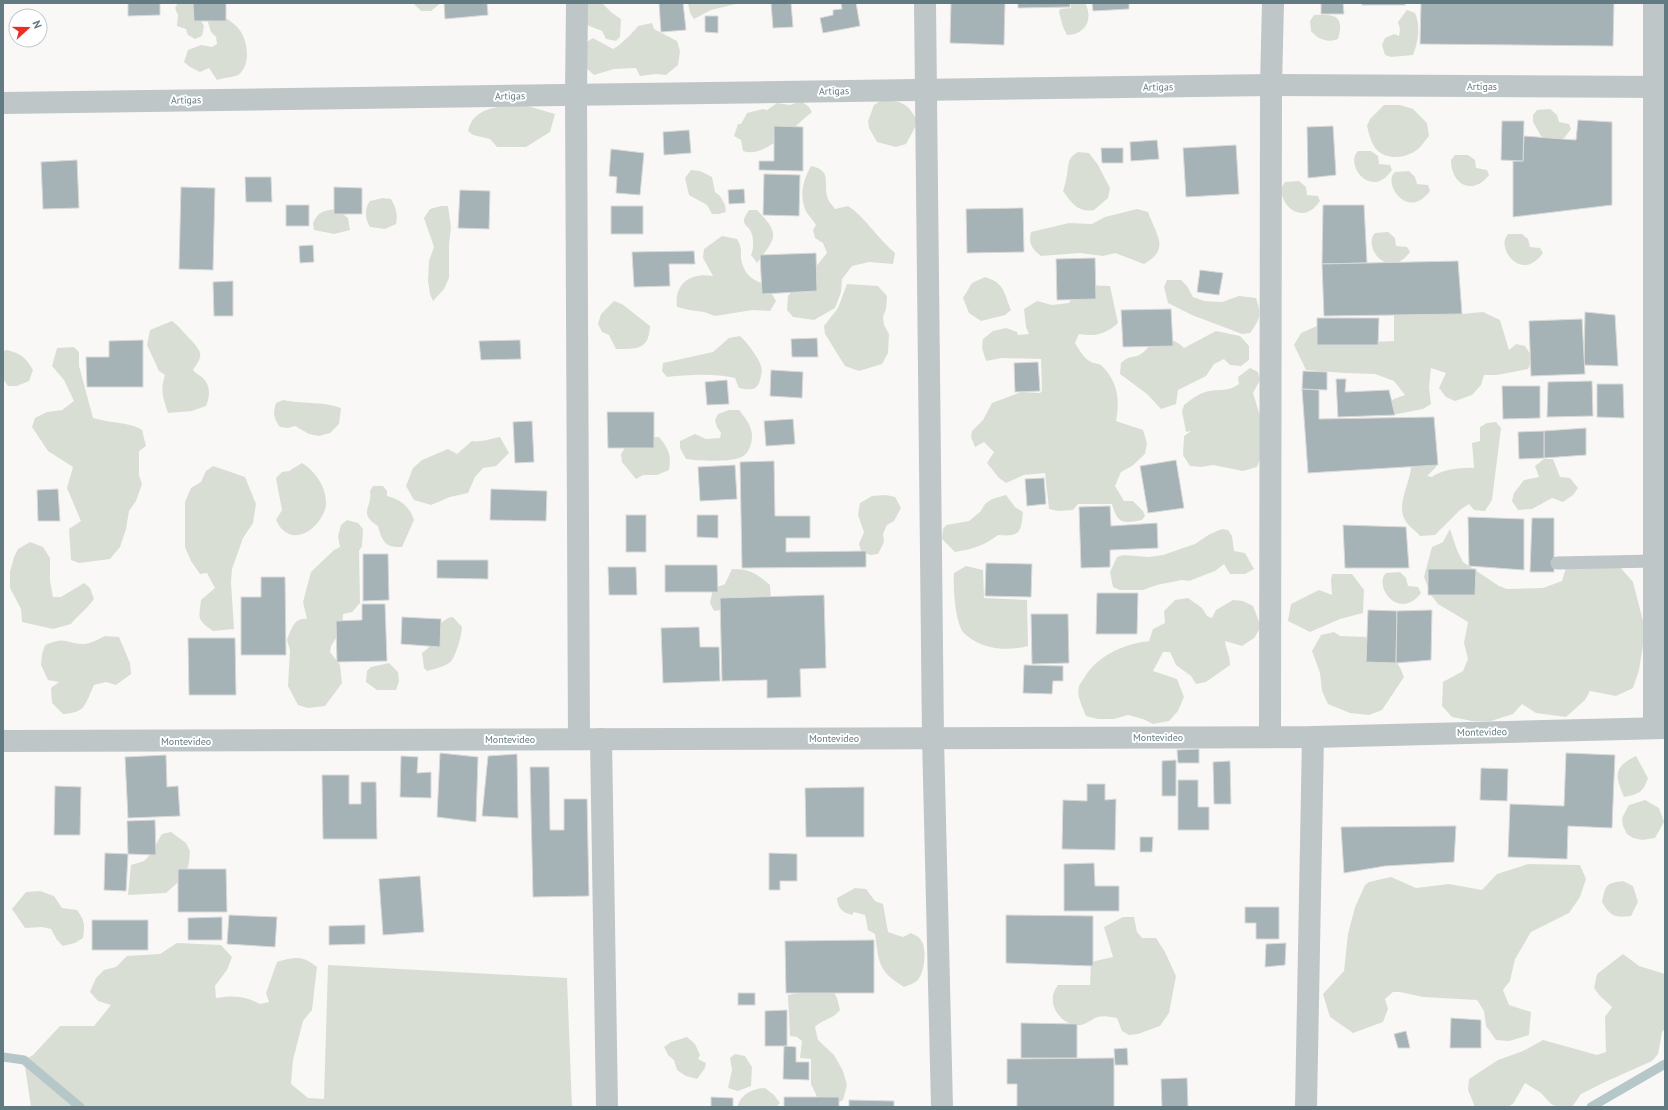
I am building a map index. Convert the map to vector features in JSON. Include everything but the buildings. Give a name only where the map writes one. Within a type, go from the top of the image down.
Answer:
[{"type":"street","points":[[577,3],[576,95],[579,739]]},
{"type":"street","points":[[925,3],[933,738],[942,1107]]},
{"type":"street","points":[[1270,737],[1271,85],[1273,3]]},
{"type":"street","points":[[1654,3],[1659,87],[1654,561],[1660,728]]},
{"type":"street","name":"Artigas","points":[[3,103],[1271,85],[1659,87]]},
{"type":"street","name":"Montevideo","points":[[3,741],[1312,737],[1660,728]]},
{"type":"street","points":[[1306,1107],[1312,737]]},
{"type":"street","points":[[602,739],[607,1107]]},
{"type":"lane","points":[[1557,563],[1654,561]]},
{"type":"shaded area","points":[[178,3],[196,3],[199,17],[204,26],[202,36],[195,39],[188,35],[186,29],[177,26],[178,15],[175,8]]},
{"type":"shaded area","points":[[413,3],[441,3],[431,11],[421,11]]},
{"type":"shaded area","points":[[579,3],[602,3],[612,13],[621,19],[620,37],[616,41],[606,39],[602,31],[582,23]]},
{"type":"shaded area","points":[[688,3],[740,3],[711,10],[694,19],[690,13]]},
{"type":"shaded area","points":[[1071,3],[1085,3],[1089,15],[1083,29],[1079,32],[1067,35],[1059,12],[1060,9],[1071,8]]},
{"type":"shaded area","points":[[1407,10],[1415,13],[1418,23],[1417,40],[1413,55],[1391,57],[1385,55],[1382,45],[1385,38],[1394,34],[1399,36],[1400,29],[1398,22]]},
{"type":"shaded area","points":[[222,15],[235,25],[241,32],[247,48],[247,60],[242,71],[238,75],[217,80],[209,68],[200,72],[184,62],[188,50],[201,45],[212,47],[217,44],[216,37],[211,32],[207,19]]},
{"type":"shaded area","points":[[1314,15],[1332,16],[1339,21],[1340,31],[1338,39],[1330,41],[1323,40],[1311,31],[1310,21]]},
{"type":"shaded area","points":[[652,23],[654,29],[677,41],[680,51],[678,65],[666,75],[656,74],[640,76],[636,68],[614,69],[594,75],[584,66],[584,44],[593,38],[613,49],[626,39],[638,26]]},
{"type":"shaded area","points":[[883,99],[904,104],[908,107],[918,122],[906,144],[896,147],[877,142],[869,128],[868,121],[874,105]]},
{"type":"shaded area","points":[[801,101],[809,107],[812,112],[797,125],[770,146],[751,152],[743,151],[741,140],[734,136],[738,124],[741,124],[747,113],[763,109],[767,110],[777,103],[790,105]]},
{"type":"shaded area","points":[[506,105],[524,105],[555,114],[550,132],[526,147],[497,147],[490,139],[473,135],[468,131],[470,124],[477,115],[487,110]]},
{"type":"shaded area","points":[[1384,105],[1400,105],[1413,109],[1427,123],[1429,136],[1417,150],[1406,156],[1393,157],[1381,153],[1374,147],[1367,126],[1370,119]]},
{"type":"shaded area","points":[[1550,109],[1557,115],[1559,122],[1569,124],[1571,129],[1565,137],[1560,140],[1545,139],[1541,136],[1533,122],[1533,115],[1537,110]]},
{"type":"shaded area","points":[[1358,151],[1371,151],[1378,156],[1379,164],[1390,165],[1392,170],[1384,179],[1376,182],[1368,181],[1357,171],[1354,164]]},
{"type":"shaded area","points":[[1078,152],[1089,153],[1098,165],[1110,188],[1108,198],[1094,210],[1084,210],[1076,206],[1063,191],[1070,159]]},
{"type":"shaded area","points":[[1455,155],[1468,155],[1475,160],[1476,168],[1487,170],[1489,175],[1476,185],[1464,185],[1455,176],[1452,169],[1451,160]]},
{"type":"shaded area","points":[[811,166],[823,171],[826,179],[826,193],[830,203],[835,209],[848,206],[860,216],[895,253],[893,264],[869,262],[852,266],[842,279],[841,292],[835,308],[814,320],[793,317],[787,310],[788,296],[827,253],[823,243],[815,238],[813,230],[816,225],[806,211],[803,203],[803,186]]},
{"type":"shaded area","points":[[691,170],[700,171],[712,177],[715,192],[720,196],[725,205],[726,212],[712,214],[707,205],[689,195],[685,178]]},
{"type":"shaded area","points":[[1409,171],[1415,177],[1417,184],[1428,185],[1430,191],[1421,199],[1413,203],[1405,201],[1399,197],[1394,191],[1392,184],[1392,177],[1395,172]]},
{"type":"shaded area","points":[[1299,181],[1306,187],[1307,195],[1318,196],[1320,201],[1312,210],[1304,213],[1296,212],[1290,208],[1282,195],[1282,188],[1285,182]]},
{"type":"shaded area","points":[[383,198],[391,199],[393,202],[397,214],[396,224],[385,229],[370,227],[366,214],[368,204],[370,201]]},
{"type":"shaded area","points":[[448,206],[451,227],[449,244],[449,278],[444,289],[433,301],[430,294],[428,281],[429,261],[434,247],[424,218],[430,209]]},
{"type":"shaded area","points":[[336,209],[348,218],[350,230],[334,234],[314,230],[313,223],[319,214]]},
{"type":"shaded area","points":[[1137,209],[1148,212],[1159,241],[1157,253],[1144,264],[1115,253],[1103,256],[1080,253],[1041,256],[1035,251],[1030,243],[1031,232],[1069,223],[1092,224],[1105,217]]},
{"type":"shaded area","points":[[749,210],[757,210],[765,218],[773,231],[772,241],[757,263],[751,255],[753,249],[752,236],[744,221]]},
{"type":"shaded area","points":[[1388,232],[1395,238],[1396,246],[1407,247],[1410,252],[1402,260],[1393,264],[1386,263],[1379,259],[1372,246],[1372,239],[1375,233]]},
{"type":"shaded area","points":[[1508,234],[1522,234],[1528,239],[1530,247],[1540,248],[1543,253],[1535,262],[1526,265],[1519,264],[1512,260],[1505,247],[1505,240]]},
{"type":"shaded area","points":[[722,236],[737,239],[741,249],[742,263],[746,272],[755,280],[767,285],[776,301],[770,311],[753,310],[715,316],[704,312],[677,307],[678,291],[686,281],[698,276],[713,276],[703,258],[704,249]]},
{"type":"shaded area","points":[[985,277],[997,282],[1003,289],[1011,310],[1005,315],[981,321],[969,313],[963,298],[972,283]]},
{"type":"shaded area","points":[[1167,280],[1181,280],[1187,286],[1193,297],[1204,301],[1222,302],[1239,296],[1256,298],[1259,309],[1258,320],[1250,333],[1242,334],[1192,315],[1168,303],[1164,287]]},
{"type":"shaded area","points":[[847,284],[878,286],[887,296],[886,309],[883,317],[884,325],[889,334],[888,353],[882,364],[859,371],[845,366],[825,334],[824,326],[838,308]]},
{"type":"shaded area","points":[[1085,285],[1110,286],[1118,323],[1109,330],[1100,334],[1079,334],[1075,343],[1088,360],[1092,363],[1101,365],[1112,378],[1118,399],[1116,421],[1143,430],[1147,443],[1145,454],[1132,466],[1121,472],[1115,486],[1124,501],[1133,501],[1143,511],[1145,516],[1142,520],[1130,522],[1121,521],[1116,515],[1112,504],[1078,504],[1073,510],[1058,511],[1049,509],[1045,473],[1024,475],[1006,483],[999,478],[987,463],[994,452],[984,442],[975,447],[971,437],[972,431],[983,420],[992,403],[1021,392],[1040,393],[1042,391],[1041,359],[1002,358],[986,361],[982,348],[983,339],[993,331],[1006,328],[1017,332],[1018,335],[1029,334],[1026,327],[1024,309],[1037,301],[1052,305],[1069,303],[1075,293]]},
{"type":"shaded area","points":[[614,301],[622,304],[650,326],[647,340],[644,344],[636,348],[616,349],[609,335],[602,332],[598,324],[601,314]]},
{"type":"shaded area","points":[[1459,306],[1462,314],[1483,312],[1500,320],[1509,350],[1516,344],[1525,346],[1533,358],[1528,369],[1497,375],[1484,375],[1481,385],[1472,395],[1455,401],[1446,397],[1439,388],[1446,373],[1431,368],[1429,387],[1431,404],[1423,409],[1387,416],[1383,407],[1394,399],[1405,395],[1394,381],[1375,374],[1306,370],[1294,345],[1301,333],[1319,325],[1330,344],[1394,341],[1394,310]]},
{"type":"shaded area","points":[[172,321],[198,348],[200,357],[193,370],[206,381],[209,388],[206,406],[192,411],[168,413],[163,394],[165,375],[159,371],[147,345],[150,330]]},
{"type":"shaded area","points":[[1216,331],[1240,336],[1249,346],[1249,360],[1241,366],[1230,365],[1224,359],[1214,364],[1206,376],[1178,390],[1176,404],[1161,409],[1147,394],[1120,374],[1121,363],[1127,358],[1141,354],[1157,340],[1169,339],[1184,348]]},
{"type":"shaded area","points":[[740,336],[752,350],[761,367],[762,372],[759,384],[752,389],[739,388],[735,378],[727,376],[692,375],[667,377],[662,371],[663,363],[713,352],[729,338]]},
{"type":"shaded area","points":[[74,347],[79,352],[79,366],[93,418],[137,427],[142,430],[146,446],[139,451],[139,475],[142,484],[136,501],[129,511],[126,529],[120,547],[110,559],[79,563],[71,560],[69,529],[81,521],[67,488],[73,467],[48,451],[32,427],[35,418],[47,412],[62,410],[74,401],[64,380],[52,366],[57,348]]},
{"type":"shaded area","points":[[7,350],[20,355],[28,362],[33,370],[29,381],[17,386],[8,386],[3,379],[3,351]]},
{"type":"shaded area","points":[[1250,368],[1258,372],[1260,380],[1253,393],[1264,429],[1265,445],[1257,467],[1243,471],[1213,465],[1201,467],[1190,466],[1183,455],[1184,436],[1191,431],[1186,432],[1182,411],[1184,405],[1202,393],[1235,387],[1239,384],[1238,377]]},
{"type":"shaded area","points":[[283,400],[319,403],[341,408],[339,424],[330,433],[319,436],[309,434],[295,426],[288,428],[280,427],[276,421],[274,410],[276,403]]},
{"type":"shaded area","points":[[729,410],[739,410],[752,432],[752,442],[746,454],[739,458],[721,461],[686,459],[680,448],[680,441],[695,434],[706,439],[720,438],[721,433],[715,420],[718,414]]},
{"type":"shaded area","points":[[1496,422],[1501,428],[1492,500],[1485,511],[1474,510],[1469,504],[1460,510],[1435,535],[1420,536],[1406,522],[1403,514],[1403,501],[1411,467],[1398,457],[1436,457],[1436,467],[1427,476],[1432,477],[1440,472],[1474,468],[1472,443],[1480,441],[1480,427],[1487,423]]},
{"type":"shaded area","points":[[500,437],[509,453],[496,466],[483,468],[475,477],[468,493],[450,497],[431,505],[414,500],[406,486],[413,468],[422,460],[448,449],[457,454],[472,441],[484,441]]},
{"type":"shaded area","points":[[646,437],[659,437],[665,444],[670,456],[669,470],[657,475],[643,475],[636,479],[622,462],[621,454],[628,443]]},
{"type":"shaded area","points":[[1544,459],[1553,459],[1560,477],[1570,478],[1578,488],[1573,495],[1563,502],[1552,498],[1532,509],[1518,510],[1512,501],[1514,493],[1524,480],[1539,477],[1535,466]]},
{"type":"shaded area","points":[[302,463],[316,475],[319,480],[326,498],[326,505],[321,518],[316,525],[304,534],[297,535],[290,534],[283,530],[276,520],[282,510],[276,478],[282,472],[289,471]]},
{"type":"shaded area","points":[[213,466],[245,477],[256,504],[253,523],[243,538],[232,569],[231,582],[234,629],[213,631],[201,621],[199,615],[201,600],[215,588],[207,573],[200,574],[191,561],[185,547],[185,502],[191,488],[201,482],[206,471]]},
{"type":"shaded area","points":[[373,486],[383,486],[387,491],[387,496],[404,504],[412,515],[414,520],[402,547],[388,545],[383,540],[378,526],[368,517],[367,510],[370,501],[370,491]]},
{"type":"shaded area","points":[[886,495],[895,497],[901,508],[894,521],[887,525],[883,534],[884,542],[878,554],[870,555],[861,551],[859,544],[864,532],[858,515],[860,503],[872,496]]},
{"type":"shaded area","points":[[1006,495],[1015,507],[1023,512],[1020,529],[1018,532],[1011,535],[998,535],[978,546],[955,552],[942,539],[943,529],[946,525],[969,521],[980,512],[985,504],[992,499]]},
{"type":"shaded area","points":[[347,520],[358,523],[363,529],[362,546],[359,551],[360,603],[352,612],[343,614],[342,629],[331,646],[330,652],[340,665],[342,683],[325,706],[308,708],[298,705],[288,686],[290,650],[287,640],[296,622],[307,619],[303,602],[311,572],[334,550],[340,547],[338,536],[341,525]]},
{"type":"shaded area","points":[[1222,529],[1228,530],[1232,536],[1234,551],[1245,553],[1254,569],[1245,574],[1230,574],[1224,564],[1215,571],[1189,581],[1182,580],[1157,585],[1143,590],[1120,590],[1113,587],[1110,572],[1117,557],[1123,555],[1149,557],[1163,555],[1195,544],[1210,534]]},
{"type":"shaded area","points":[[1450,529],[1463,562],[1499,586],[1507,589],[1543,588],[1562,581],[1568,561],[1619,566],[1633,582],[1643,621],[1643,645],[1639,670],[1633,688],[1616,696],[1590,691],[1585,700],[1566,717],[1536,713],[1522,704],[1513,714],[1491,721],[1472,721],[1452,717],[1442,706],[1443,682],[1463,671],[1468,659],[1464,643],[1468,622],[1438,604],[1431,595],[1424,577],[1432,547],[1443,542]]},
{"type":"shaded area","points":[[30,542],[43,547],[50,558],[50,581],[53,597],[61,597],[84,583],[90,588],[94,599],[71,624],[53,629],[22,622],[21,609],[10,588],[10,572],[18,549]]},
{"type":"shaded area","points":[[966,566],[983,570],[984,598],[1027,600],[1028,646],[1011,649],[994,648],[977,643],[964,633],[958,622],[954,595],[954,573]]},
{"type":"shaded area","points":[[732,569],[748,571],[757,575],[770,585],[771,601],[714,611],[710,603],[713,589],[725,584]]},
{"type":"shaded area","points":[[1400,572],[1406,578],[1408,586],[1418,587],[1421,593],[1413,601],[1404,604],[1397,603],[1390,599],[1383,586],[1383,579],[1386,573]]},
{"type":"shaded area","points":[[1332,574],[1352,574],[1364,590],[1363,613],[1340,619],[1310,632],[1288,621],[1291,604],[1319,590],[1332,595]]},
{"type":"shaded area","points":[[1188,598],[1202,608],[1207,616],[1212,618],[1216,610],[1233,600],[1243,601],[1253,606],[1261,627],[1254,638],[1242,646],[1225,641],[1230,665],[1206,682],[1196,684],[1191,676],[1176,665],[1170,652],[1163,652],[1153,671],[1177,679],[1184,697],[1178,711],[1169,721],[1153,724],[1143,719],[1128,715],[1114,719],[1098,719],[1086,716],[1080,702],[1078,690],[1079,685],[1089,670],[1103,657],[1120,648],[1149,641],[1153,629],[1165,623],[1164,611],[1175,600]]},
{"type":"shaded area","points":[[453,617],[462,627],[454,657],[447,664],[427,671],[424,668],[422,653],[433,644],[434,628],[448,618]]},
{"type":"shaded area","points":[[1334,632],[1340,636],[1366,637],[1367,643],[1390,655],[1398,663],[1404,677],[1382,710],[1369,715],[1350,713],[1328,704],[1322,691],[1320,673],[1312,651],[1321,635]]},
{"type":"shaded area","points":[[105,636],[119,637],[130,663],[131,674],[116,685],[106,682],[94,685],[84,706],[81,709],[76,712],[63,714],[52,703],[51,688],[59,682],[48,680],[41,665],[45,645],[62,640],[86,644]]},
{"type":"shaded area","points":[[389,663],[398,672],[399,681],[396,690],[377,690],[366,682],[367,671],[371,667]]},
{"type":"shaded area","points":[[1636,756],[1648,778],[1640,792],[1624,797],[1619,783],[1618,773],[1623,764]]},
{"type":"shaded area","points":[[1645,800],[1659,808],[1664,822],[1655,838],[1642,840],[1633,838],[1627,834],[1623,826],[1622,818],[1629,805]]},
{"type":"shaded area","points":[[171,832],[186,843],[190,851],[189,863],[185,876],[166,893],[128,895],[131,865],[144,861],[149,856],[162,834]]},
{"type":"shaded area","points":[[1528,864],[1580,865],[1586,879],[1580,897],[1569,913],[1531,932],[1515,959],[1510,981],[1503,990],[1509,1005],[1531,1012],[1529,1035],[1509,1041],[1496,1040],[1486,1026],[1484,1011],[1477,1000],[1423,997],[1400,992],[1393,992],[1385,999],[1388,1009],[1383,1022],[1353,1033],[1330,1017],[1323,994],[1344,971],[1348,934],[1355,907],[1365,885],[1369,882],[1391,877],[1416,888],[1449,884],[1482,890],[1497,874]]},
{"type":"shaded area","points":[[1623,881],[1633,886],[1638,902],[1631,916],[1621,917],[1610,913],[1602,902],[1605,888],[1607,886]]},
{"type":"shaded area","points":[[855,888],[866,889],[875,901],[883,904],[888,932],[903,937],[911,933],[921,940],[925,954],[924,966],[918,980],[915,982],[904,987],[884,971],[879,959],[875,934],[868,930],[865,915],[854,912],[852,915],[846,913],[838,905],[837,898]]},
{"type":"shaded area","points":[[40,891],[54,896],[62,908],[77,910],[84,923],[83,938],[75,943],[63,946],[57,940],[51,929],[42,927],[25,928],[12,909],[26,892]]},
{"type":"shaded area","points":[[1123,917],[1134,917],[1137,932],[1142,938],[1156,938],[1165,952],[1176,976],[1169,1013],[1160,1026],[1138,1034],[1129,1035],[1122,1031],[1117,1018],[1108,1016],[1100,1016],[1085,1024],[1079,1025],[1066,1022],[1058,1015],[1054,1006],[1053,996],[1058,985],[1090,985],[1091,962],[1113,957],[1104,927]]},
{"type":"shaded area","points":[[177,943],[221,945],[232,957],[227,970],[215,986],[216,998],[239,997],[249,999],[260,1004],[269,1002],[266,993],[277,962],[298,958],[307,960],[317,967],[312,1010],[303,1021],[293,1060],[291,1084],[308,1098],[324,1099],[328,965],[567,978],[572,1107],[31,1107],[24,1060],[33,1055],[60,1026],[94,1026],[111,1005],[98,1001],[90,992],[96,978],[104,970],[116,967],[127,956],[160,954]]},
{"type":"shaded area","points":[[1623,954],[1639,966],[1665,974],[1665,1029],[1662,1032],[1658,1054],[1652,1061],[1581,1094],[1572,1107],[1557,1107],[1551,1104],[1541,1093],[1525,1083],[1513,1104],[1508,1107],[1475,1107],[1468,1090],[1469,1079],[1498,1060],[1523,1051],[1543,1040],[1597,1055],[1606,1052],[1605,1017],[1612,1007],[1594,988],[1597,974]]},
{"type":"shaded area","points":[[823,989],[833,991],[837,998],[840,1010],[834,1016],[815,1027],[818,1040],[834,1055],[843,1071],[847,1085],[843,1100],[836,1104],[819,1101],[811,1084],[811,1059],[800,1058],[802,1041],[797,1037],[790,1036],[788,995]]},
{"type":"shaded area","points":[[687,1037],[695,1044],[700,1055],[698,1059],[706,1063],[705,1068],[697,1079],[686,1076],[677,1070],[674,1060],[668,1055],[664,1047],[671,1042]]},
{"type":"shaded area","points":[[735,1054],[745,1056],[752,1067],[751,1086],[738,1091],[728,1088],[732,1070],[730,1058]]},
{"type":"shaded area","points":[[765,1088],[774,1095],[780,1103],[776,1107],[737,1107],[745,1095],[756,1089]]},
{"type":"waterway","points":[[3,1057],[24,1060],[80,1107]]},
{"type":"waterway","points":[[1591,1107],[1665,1064]]}]
